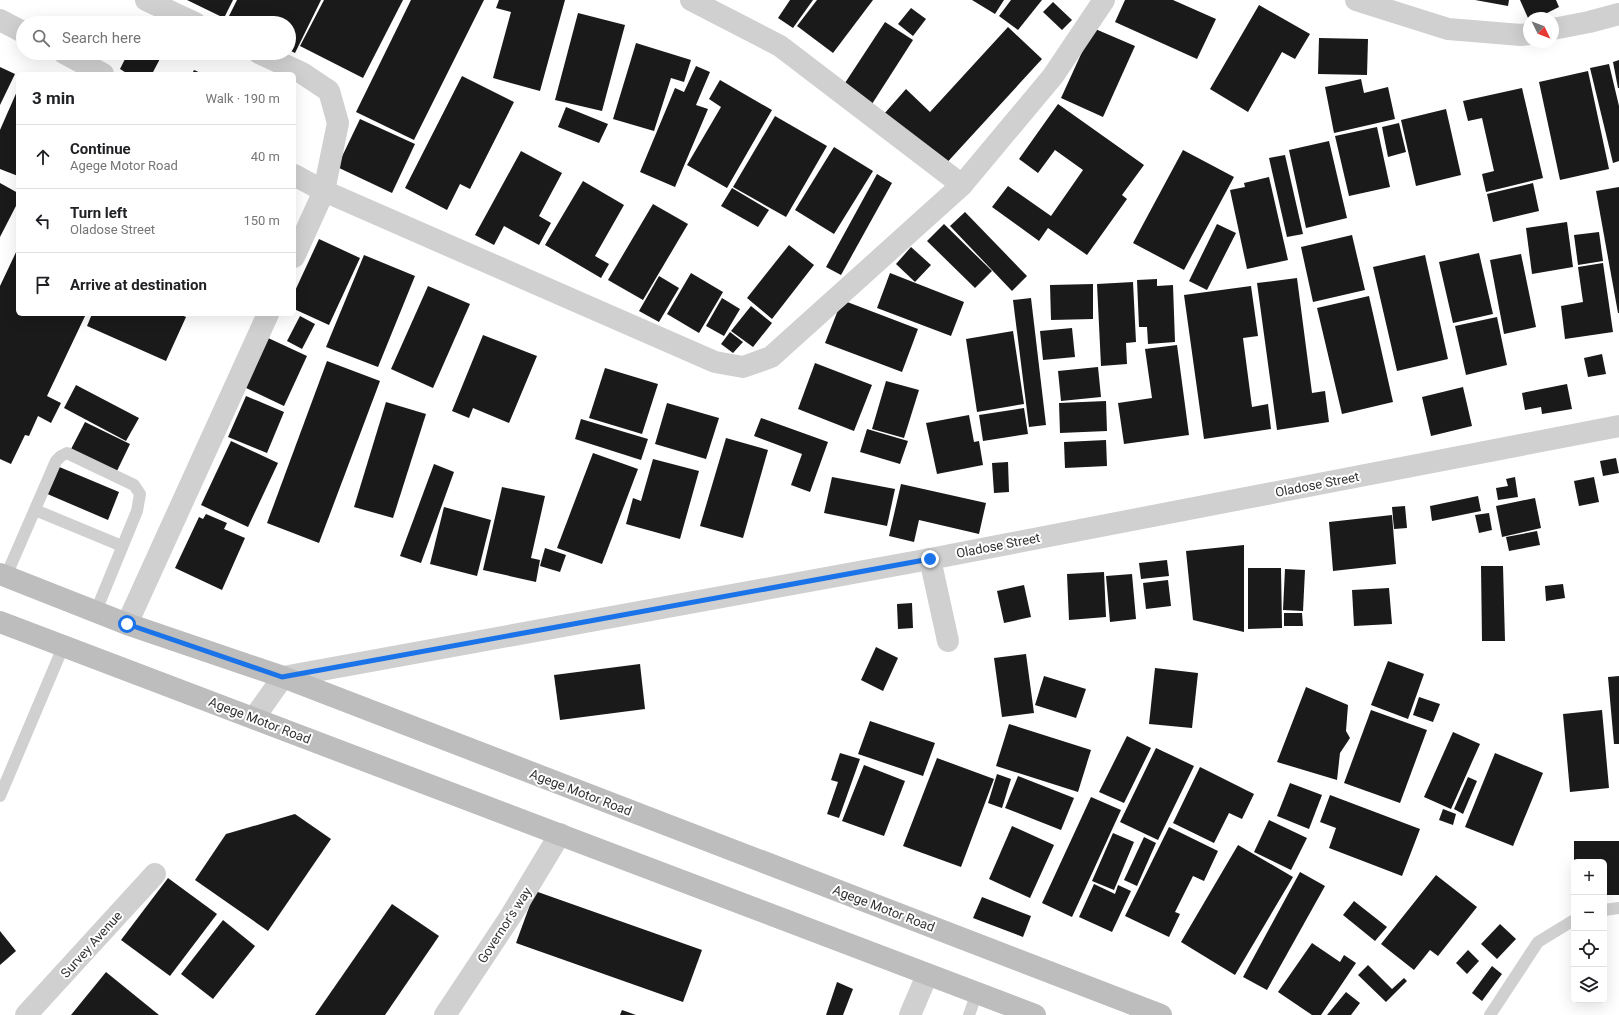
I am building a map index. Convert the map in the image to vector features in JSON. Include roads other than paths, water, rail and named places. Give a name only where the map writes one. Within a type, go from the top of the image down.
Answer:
[{"type":"main road","name":"Agege Motor Road","points":[[3,575],[127,624],[282,677],[1161,1015]]},
{"type":"main road","name":"Agege Motor Road","points":[[0,622],[1035,1015]]},
{"type":"street","points":[[146,0],[180,16]]},
{"type":"street","points":[[691,0],[780,46],[962,186]]},
{"type":"street","points":[[296,176],[324,191],[715,362],[743,367],[770,357],[962,186],[1053,76],[1104,0]]},
{"type":"street","points":[[1356,0],[1448,29],[1523,35]]},
{"type":"street","points":[[1559,28],[1619,14]]},
{"type":"street","points":[[0,20],[16,28]]},
{"type":"street","points":[[77,60],[99,72]]},
{"type":"street","points":[[274,60],[302,73],[329,91],[338,123],[324,191],[296,253]]},
{"type":"street","points":[[127,624],[267,316]]},
{"type":"street","name":"Oladose Street","points":[[282,677],[930,559],[1619,426]]},
{"type":"street","points":[[930,559],[948,642]]},
{"type":"street","points":[[254,718],[282,677]]},
{"type":"street","name":"Governor's way","points":[[445,1015],[510,917],[560,834]]},
{"type":"street","name":"Survey Avenue","points":[[26,1015],[155,874]]},
{"type":"street","points":[[910,1015],[927,975]]},
{"type":"lane","points":[[3,575],[35,510],[56,462],[61,456],[67,453],[134,484],[138,490],[140,503],[138,511],[96,611]]},
{"type":"lane","points":[[35,510],[122,546]]},
{"type":"lane","points":[[0,796],[64,647]]},
{"type":"lane","points":[[1607,910],[1619,908]]},
{"type":"lane","points":[[1490,1015],[1538,942],[1571,922]]},
{"type":"lane","points":[[969,1015],[977,993]]}]
